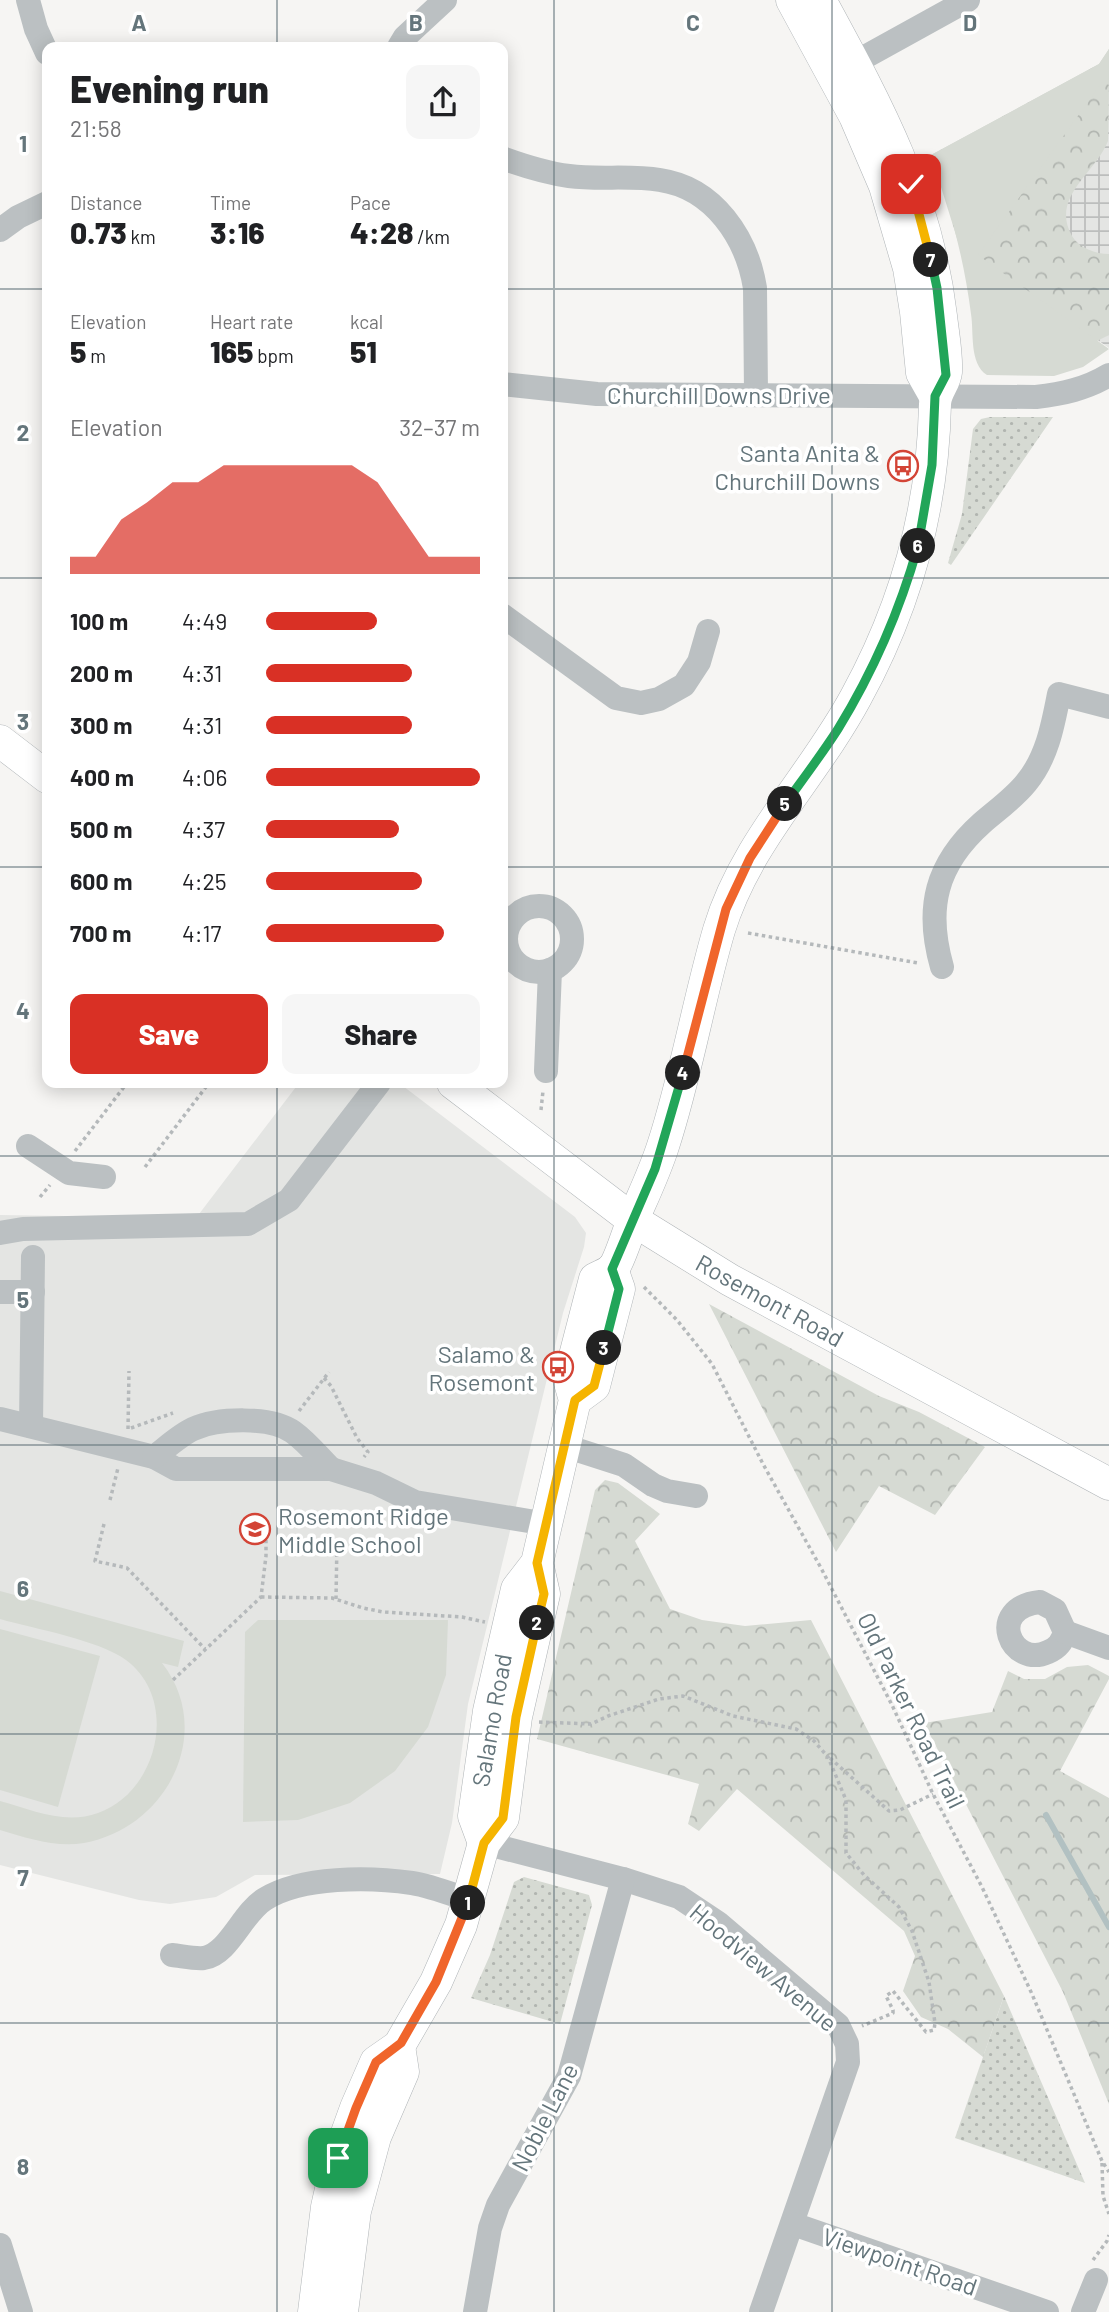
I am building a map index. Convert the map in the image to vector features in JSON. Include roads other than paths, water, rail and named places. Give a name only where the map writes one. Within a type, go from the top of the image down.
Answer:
[{"type":"main road","points":[[792,0],[847,101],[882,176],[909,268],[922,373],[935,396]]},
{"type":"main road","points":[[820,0],[902,162],[921,219],[937,288],[946,375],[935,396]]},
{"type":"main road","name":"Salamo Road","points":[[484,1843],[474,1816],[487,1723],[517,1589],[537,1563],[547,1524],[575,1400],[569,1379],[595,1279],[612,1269],[664,1142],[720,929],[740,875],[763,836],[845,718],[894,617],[920,535],[932,465],[935,396]]},
{"type":"main road","points":[[0,741],[42,773]]},
{"type":"main road","name":"Rosemont Road","points":[[460,1088],[633,1220],[730,1280],[1109,1484]]},
{"type":"main road","name":"Salamo Road","points":[[314,2312],[323,2229],[338,2158],[356,2108],[376,2062],[399,2046],[440,1973],[469,1900],[484,1843],[503,1818],[516,1717],[544,1594],[537,1563]]},
{"type":"main road","points":[[342,2312],[355,2211],[375,2137],[403,2072],[399,2046]]},
{"type":"street","points":[[28,0],[42,42]]},
{"type":"street","points":[[402,42],[445,0]]},
{"type":"street","points":[[854,63],[968,0]]},
{"type":"street","points":[[508,160],[569,176],[664,180],[693,191],[717,209],[739,236],[752,271],[755,288],[756,394]]},
{"type":"street","points":[[0,230],[18,217],[42,206]]},
{"type":"street","name":"Churchill Downs Drive","points":[[508,391],[1036,397],[1063,393],[1109,376]]},
{"type":"street","points":[[508,619],[616,698],[641,703],[659,699],[684,685],[699,662],[708,631]]},
{"type":"street","points":[[942,967],[934,941],[934,922],[937,893],[943,873],[953,855],[968,836],[1007,802],[1032,774],[1046,748],[1059,694],[1109,707]]},
{"type":"street","points":[[508,919],[538,906],[550,908],[569,923],[572,942],[568,955],[561,964],[550,970],[535,972],[516,963],[508,950]]},
{"type":"street","points":[[546,1071],[550,970]]},
{"type":"street","points":[[0,1233],[23,1229],[248,1224],[289,1200],[375,1088]]},
{"type":"street","points":[[28,1146],[69,1173],[104,1177]]},
{"type":"street","points":[[31,1426],[33,1256]]},
{"type":"street","points":[[0,1292],[33,1293]]},
{"type":"street","points":[[0,1419],[154,1457],[176,1469],[331,1469],[376,1483],[415,1502],[547,1524]]},
{"type":"street","points":[[154,1457],[193,1429],[212,1423],[262,1420],[281,1425],[293,1432],[331,1469]]},
{"type":"street","points":[[565,1446],[624,1465],[653,1485],[667,1491],[696,1496]]},
{"type":"street","points":[[1065,1632],[1109,1648]]},
{"type":"street","name":"Hoodview Avenue","points":[[484,1843],[679,1896],[716,1922],[831,2018],[844,2036],[848,2062],[761,2312]]},
{"type":"street","points":[[172,1955],[204,1958],[218,1952],[233,1936],[249,1911],[266,1898],[301,1886],[363,1879],[415,1883],[469,1900]]},
{"type":"street","name":"Noble Lane","points":[[475,2312],[490,2228],[498,2206],[569,2076],[623,1879]]},
{"type":"street","name":"Viewpoint Road","points":[[793,2224],[1047,2312]]},
{"type":"street","points":[[0,2245],[21,2312]]},
{"type":"street","points":[[1083,2312],[1093,2273]]},
{"type":"waterway","points":[[1046,1815],[1109,1927]]},
{"type":"place","name":"Santa Anita & Churchill Downs","points":[[903,466]]},
{"type":"place","name":"Salamo & Rosemont","points":[[558,1367]]},
{"type":"place","name":"Rosemont Ridge Middle School","points":[[255,1529]]}]
